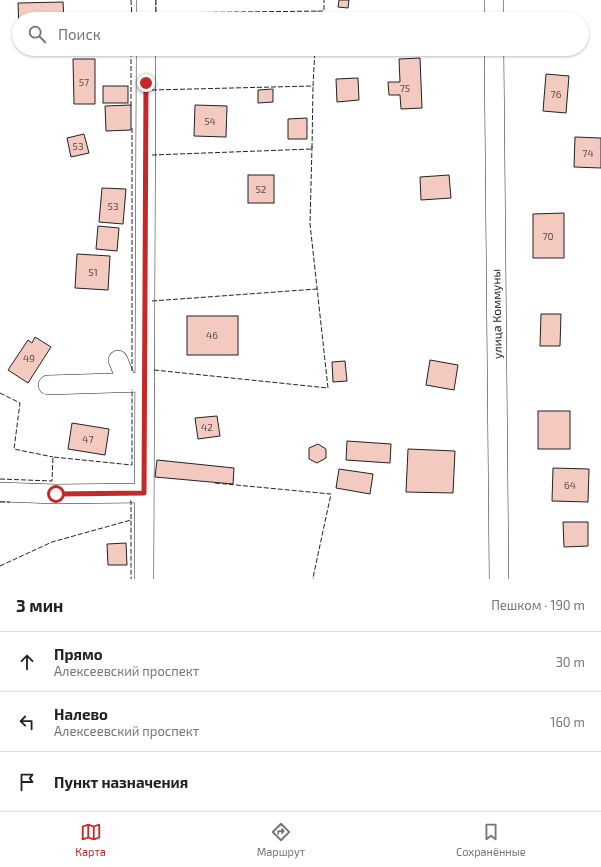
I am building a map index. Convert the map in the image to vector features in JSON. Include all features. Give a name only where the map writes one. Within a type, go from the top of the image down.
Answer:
[{"type":"street","points":[[146,0],[146,12]]},
{"type":"street","points":[[494,0],[494,12]]},
{"type":"street","points":[[144,579],[144,493],[136,382],[146,56]]},
{"type":"street","name":"улица Коммуны","points":[[494,56],[499,579]]},
{"type":"street","points":[[118,360],[136,382]]},
{"type":"street","points":[[48,385],[136,382]]},
{"type":"street","points":[[0,492],[56,494],[144,493]]},
{"type":"building","points":[[339,0],[349,0],[348,8],[338,7]]},
{"type":"building","points":[[63,2],[64,12],[18,12],[18,3]]},
{"type":"building","points":[[420,58],[422,108],[401,109],[400,95],[389,95],[388,82],[400,82],[399,59]]},
{"type":"building","points":[[73,59],[95,59],[95,104],[74,104]]},
{"type":"building","points":[[546,74],[569,76],[566,113],[543,111]]},
{"type":"building","points":[[358,78],[359,100],[337,102],[336,79]]},
{"type":"building","points":[[103,86],[128,86],[128,103],[103,103]]},
{"type":"building","points":[[273,89],[273,102],[258,103],[258,90]]},
{"type":"building","points":[[131,105],[131,130],[106,131],[105,106]]},
{"type":"building","points":[[195,105],[227,106],[226,137],[194,136]]},
{"type":"building","points":[[307,118],[307,139],[288,139],[288,119]]},
{"type":"building","points":[[84,134],[89,153],[71,157],[67,138]]},
{"type":"building","points":[[575,137],[601,138],[601,168],[574,167]]},
{"type":"building","points":[[248,175],[274,175],[274,203],[248,203]]},
{"type":"building","points":[[449,175],[451,198],[421,200],[420,177]]},
{"type":"building","points":[[102,188],[126,189],[123,224],[99,222]]},
{"type":"building","points":[[564,213],[564,258],[533,258],[533,214]]},
{"type":"building","points":[[98,226],[119,228],[117,251],[96,249]]},
{"type":"building","points":[[77,254],[110,256],[108,290],[75,288]]},
{"type":"building","points":[[541,314],[561,314],[560,346],[540,346]]},
{"type":"building","points":[[187,316],[238,316],[238,355],[187,355]]},
{"type":"building","points":[[35,337],[51,347],[28,383],[8,370],[28,340],[32,343]]},
{"type":"building","points":[[430,360],[458,365],[454,390],[426,385]]},
{"type":"building","points":[[345,361],[347,381],[333,382],[332,362]]},
{"type":"building","points":[[538,411],[570,411],[570,449],[538,449]]},
{"type":"building","points":[[217,416],[220,436],[198,439],[195,418]]},
{"type":"building","points":[[72,423],[109,429],[105,455],[68,449]]},
{"type":"building","points":[[347,441],[391,444],[390,463],[346,460]]},
{"type":"building","points":[[318,444],[326,449],[326,458],[317,463],[309,459],[309,448]]},
{"type":"building","points":[[408,449],[455,451],[453,493],[406,492]]},
{"type":"building","points":[[157,460],[234,468],[233,484],[155,477]]},
{"type":"building","points":[[553,468],[589,469],[588,502],[552,501]]},
{"type":"building","points":[[339,469],[373,474],[370,494],[336,488]]},
{"type":"building","points":[[563,522],[588,522],[588,546],[564,547]]},
{"type":"building","points":[[126,543],[127,565],[108,565],[107,544]]},
{"type":"fence","points":[[131,0],[132,12]]},
{"type":"fence","points":[[156,0],[156,12]]},
{"type":"fence","points":[[240,12],[324,11],[324,0]]},
{"type":"fence","points":[[131,56],[131,108]]},
{"type":"fence","points":[[152,90],[313,86],[315,56]]},
{"type":"fence","points":[[152,155],[312,149],[313,86]]},
{"type":"fence","points":[[132,128],[132,372]]},
{"type":"fence","points":[[154,370],[328,388],[310,224],[312,146]]},
{"type":"fence","points":[[152,301],[317,289]]},
{"type":"fence","points":[[0,479],[52,481],[53,457],[132,465],[132,389]]},
{"type":"fence","points":[[0,393],[20,403],[14,449],[53,457]]},
{"type":"fence","points":[[215,483],[331,494],[313,579]]},
{"type":"fence","points":[[130,501],[131,520]]},
{"type":"fence","points":[[0,502],[10,502]]},
{"type":"fence","points":[[0,566],[52,542],[131,520],[131,579]]},
{"type":"route","points":[[56,494],[144,493],[146,83]]}]
